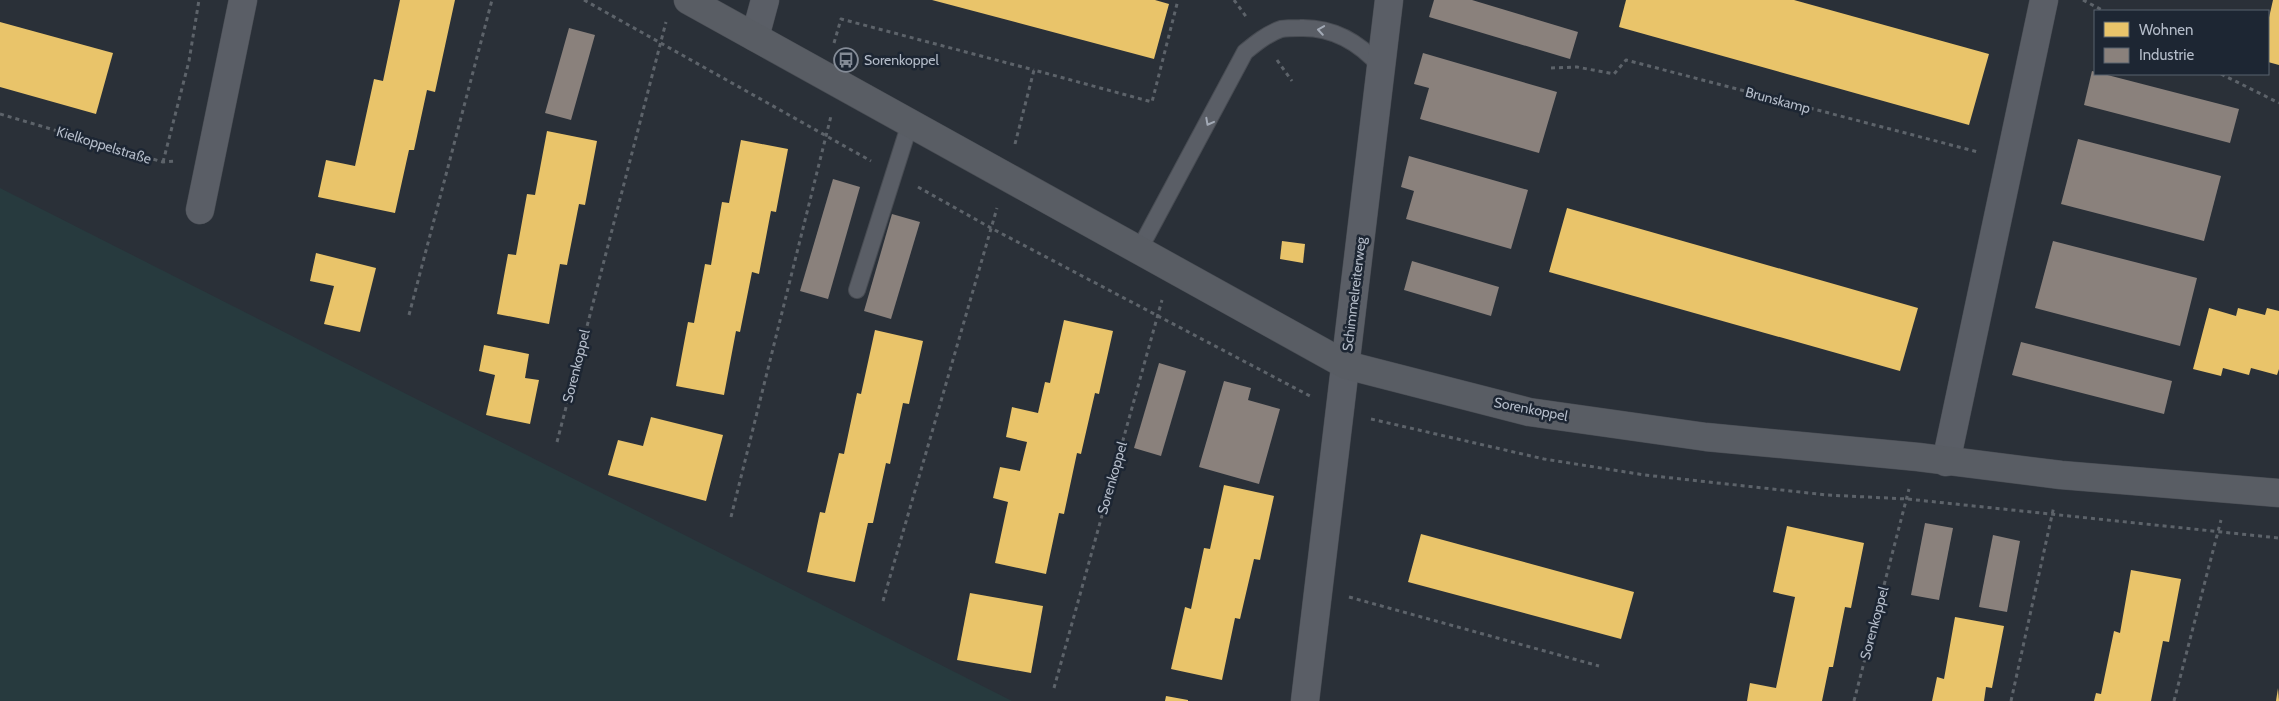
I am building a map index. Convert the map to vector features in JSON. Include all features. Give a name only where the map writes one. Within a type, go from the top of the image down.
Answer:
[{"type":"street","points":[[200,210],[243,0]]},
{"type":"street","name":"Sorenkoppel","points":[[688,0],[1346,365],[1530,412],[1706,437],[1918,457],[2061,475],[2279,493]]},
{"type":"street","points":[[755,37],[765,0]]},
{"type":"street","name":"Schimmelreiterweg","points":[[1305,701],[1390,0]]},
{"type":"street","points":[[1946,462],[2044,0]]},
{"type":"lane","points":[[1139,250],[1245,52],[1261,38],[1283,29],[1306,28],[1332,32],[1365,51],[1381,67]]},
{"type":"lane","points":[[858,290],[910,123]]},
{"type":"path","points":[[163,162],[189,61],[199,0]]},
{"type":"path","points":[[408,315],[492,0]]},
{"type":"path","points":[[731,517],[832,80],[841,19],[1152,102],[1178,0]]},
{"type":"path","points":[[2083,0],[2102,10]]},
{"type":"path","name":"Sorenkoppel","points":[[557,442],[667,18]]},
{"type":"path","name":"Brunskamp","points":[[1551,68],[1577,66],[1614,74],[1626,60],[2010,160]]},
{"type":"path","points":[[883,601],[1006,176],[1034,70]]},
{"type":"path","points":[[2223,75],[2279,103]]},
{"type":"path","name":"Kielkoppelstraße","points":[[0,114],[163,162],[210,158]]},
{"type":"path","name":"Sorenkoppel","points":[[1054,688],[1171,268]]},
{"type":"path","name":"Sorenkoppel","points":[[1854,701],[1918,457]]},
{"type":"path","points":[[2011,701],[2061,475]]},
{"type":"path","points":[[2174,701],[2229,489]]},
{"type":"path","points":[[1318,588],[1600,666]]},
{"type":"green space","points":[[0,188],[1012,701],[0,701]]},
{"type":"building: Wohnen","points":[[400,0],[455,0],[435,92],[427,90],[414,150],[409,150],[395,213],[318,197],[326,160],[355,166],[374,79],[383,81]]},
{"type":"building: Wohnen","points":[[932,0],[1155,0],[1169,4],[1154,59]]},
{"type":"building: Wohnen","points":[[1626,0],[1794,0],[1989,54],[1969,125],[1619,27]]},
{"type":"building: Wohnen","points":[[2273,0],[2279,0],[2279,65],[2269,62],[2269,18]]},
{"type":"building: Wohnen","points":[[0,22],[113,53],[96,114],[0,87]]},
{"type":"building: Wohnen","points":[[547,131],[597,141],[585,205],[579,204],[567,265],[560,264],[549,324],[497,314],[508,254],[516,255],[527,194],[535,195]]},
{"type":"building: Wohnen","points":[[741,140],[788,149],[776,212],[771,211],[759,274],[752,272],[740,332],[736,331],[724,395],[676,386],[688,322],[694,323],[705,264],[711,265],[722,202],[729,203]]},
{"type":"building: Wohnen","points":[[1567,208],[1918,308],[1900,371],[1549,272]]},
{"type":"building: Wohnen","points":[[1282,241],[1305,244],[1303,263],[1280,259]]},
{"type":"building: Wohnen","points":[[316,253],[376,268],[360,332],[324,324],[334,286],[310,281]]},
{"type":"building: Wohnen","points":[[2209,308],[2236,316],[2238,308],[2265,315],[2267,308],[2279,311],[2279,369],[2277,375],[2251,368],[2249,375],[2223,368],[2221,376],[2193,369]]},
{"type":"building: Wohnen","points":[[1064,320],[1113,331],[1099,394],[1095,393],[1081,454],[1077,453],[1064,514],[1059,513],[1046,574],[995,563],[1008,502],[993,498],[1000,467],[1020,471],[1027,442],[1006,437],[1012,407],[1038,413],[1045,382],[1050,383]]},
{"type":"building: Wohnen","points":[[875,330],[923,341],[909,404],[903,403],[890,464],[886,463],[873,523],[868,523],[855,582],[807,572],[820,512],[825,513],[839,453],[844,454],[857,393],[861,394]]},
{"type":"building: Wohnen","points":[[484,345],[529,354],[525,378],[539,380],[530,424],[486,415],[495,375],[479,371]]},
{"type":"building: Wohnen","points":[[651,417],[723,435],[706,501],[608,475],[618,440],[643,446]]},
{"type":"building: Wohnen","points":[[1224,485],[1274,496],[1260,560],[1254,559],[1240,619],[1235,618],[1222,680],[1171,669],[1185,607],[1191,609],[1204,548],[1210,549]]},
{"type":"building: Wohnen","points":[[1787,526],[1864,543],[1851,608],[1845,607],[1833,667],[1829,667],[1822,701],[1747,701],[1750,683],[1776,688],[1795,597],[1773,592]]},
{"type":"building: Wohnen","points":[[1421,534],[1634,592],[1621,639],[1408,582]]},
{"type":"building: Wohnen","points":[[2131,570],[2181,579],[2169,642],[2163,641],[2151,701],[2094,701],[2096,693],[2101,694],[2114,631],[2120,633]]},
{"type":"building: Wohnen","points":[[970,593],[1043,606],[1031,673],[957,660]]},
{"type":"building: Wohnen","points":[[1955,617],[2004,626],[1992,688],[1986,687],[1984,701],[1932,701],[1937,677],[1944,679]]},
{"type":"building: Wohnen","points":[[2278,688],[2279,701],[2276,701]]},
{"type":"building: Wohnen","points":[[1166,696],[1188,700],[1188,701],[1165,701]]},
{"type":"building: Industrie","points":[[1434,0],[1472,0],[1578,32],[1570,59],[1429,17]]},
{"type":"building: Industrie","points":[[569,28],[595,35],[571,120],[545,113]]},
{"type":"building: Industrie","points":[[1423,53],[1557,92],[1539,153],[1420,119],[1429,88],[1414,84]]},
{"type":"building: Industrie","points":[[2092,71],[2094,72],[2094,75],[2107,75],[2239,109],[2230,143],[2084,105]]},
{"type":"building: Industrie","points":[[2078,139],[2221,176],[2204,241],[2061,204]]},
{"type":"building: Industrie","points":[[1409,156],[1528,190],[1511,249],[1406,219],[1414,191],[1401,187]]},
{"type":"building: Industrie","points":[[833,179],[860,187],[828,299],[800,291]]},
{"type":"building: Industrie","points":[[892,214],[920,222],[891,319],[864,311]]},
{"type":"building: Industrie","points":[[2053,241],[2197,278],[2180,346],[2035,308]]},
{"type":"building: Industrie","points":[[1412,261],[1499,287],[1491,316],[1404,290]]},
{"type":"building: Industrie","points":[[2021,342],[2172,381],[2164,414],[2012,375]]},
{"type":"building: Industrie","points":[[1159,363],[1186,371],[1161,456],[1134,448]]},
{"type":"building: Industrie","points":[[1224,381],[1251,388],[1248,400],[1280,409],[1259,484],[1199,467]]},
{"type":"building: Industrie","points":[[1925,523],[1953,528],[1939,600],[1911,595]]},
{"type":"building: Industrie","points":[[1993,535],[2020,541],[2007,612],[1979,607]]},
{"type":"place","name":"Sorenkoppel","points":[[846,60]]}]
